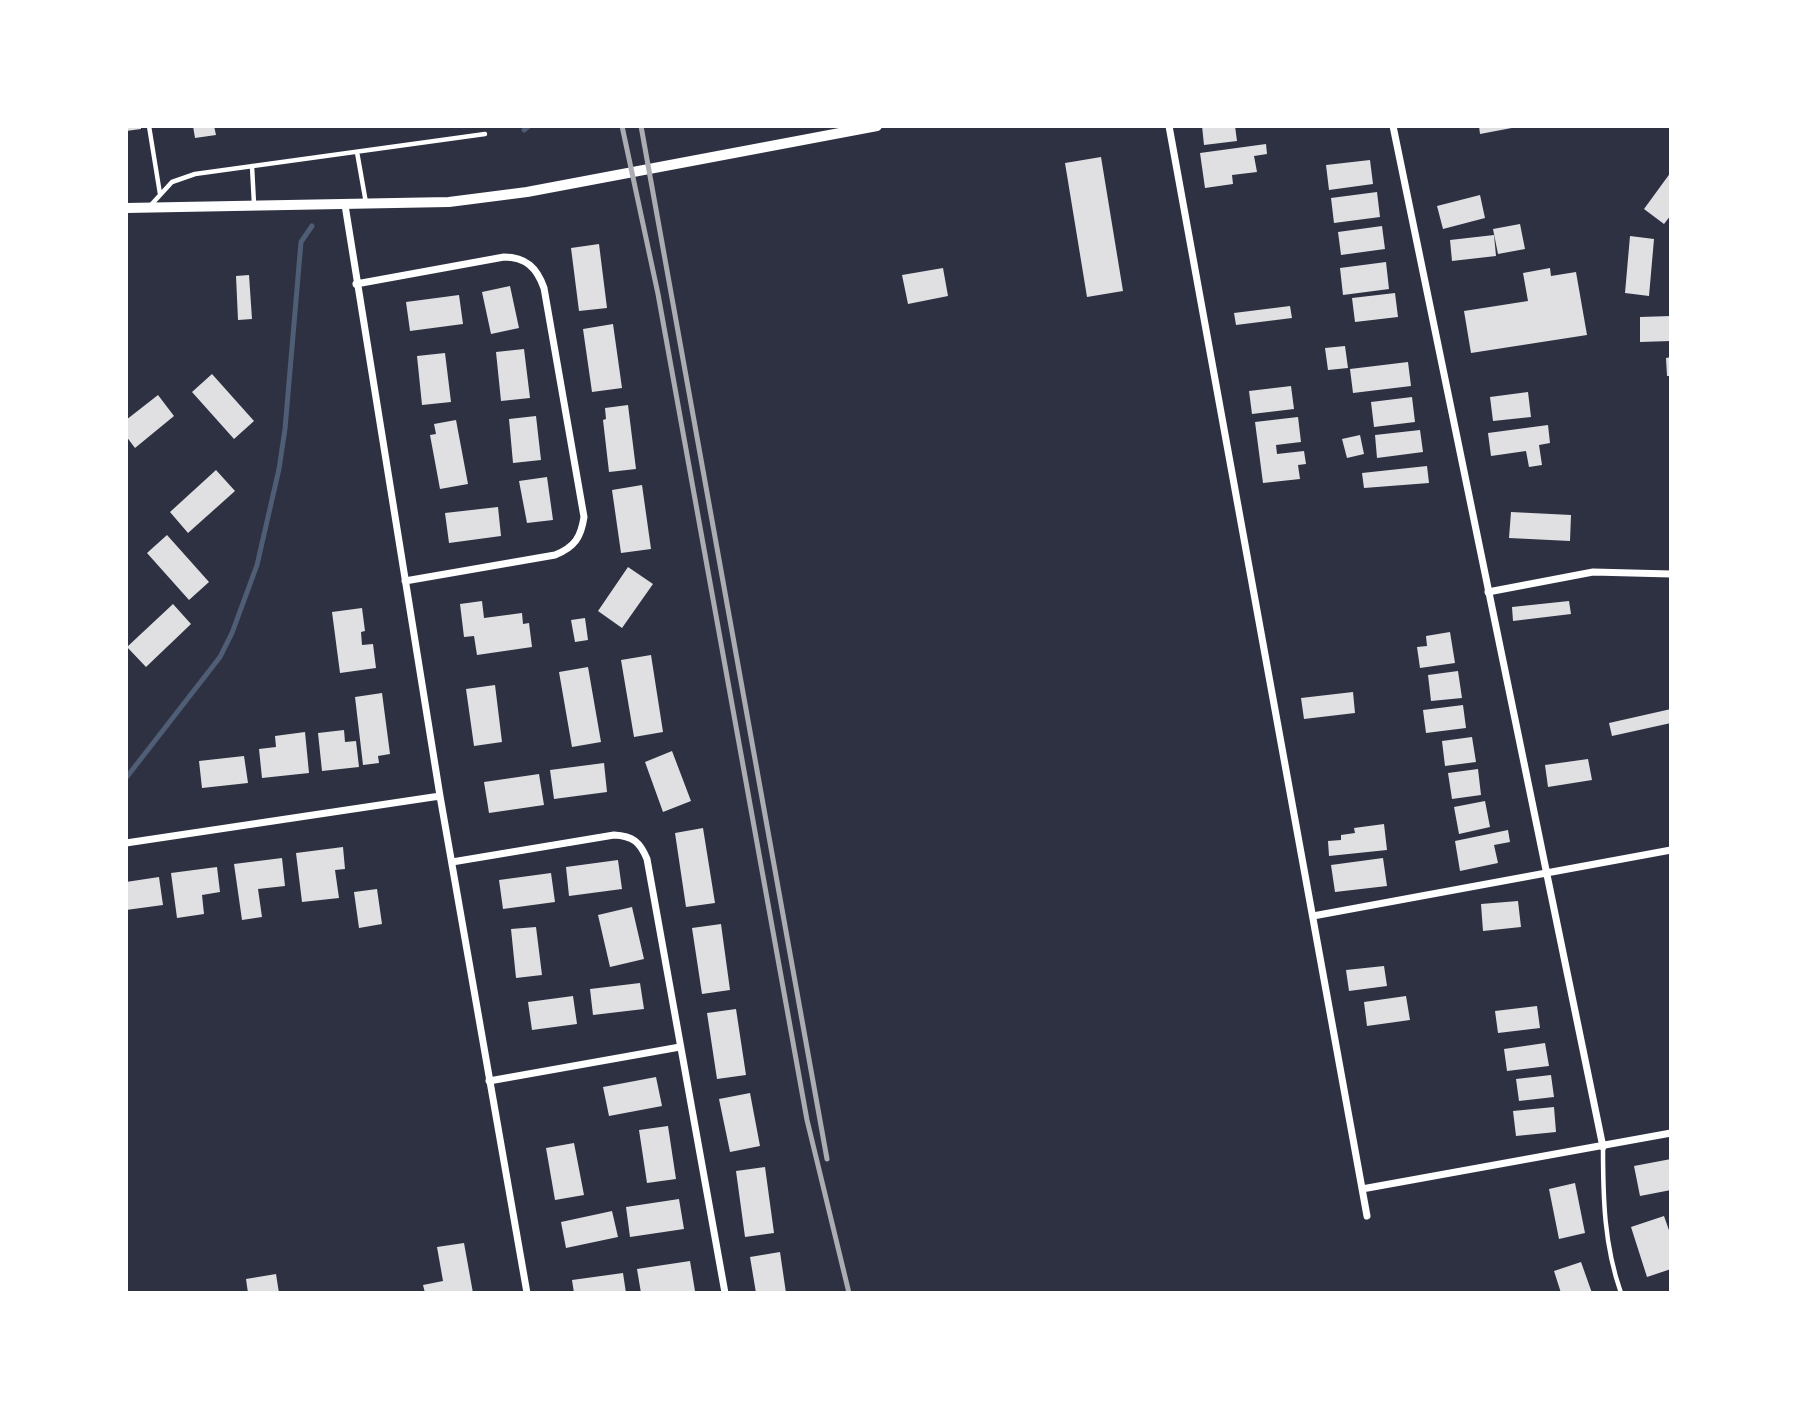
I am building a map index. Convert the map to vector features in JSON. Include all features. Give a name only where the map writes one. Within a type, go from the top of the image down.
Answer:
[{"type":"street","points":[[126,208],[449,202],[503,196],[877,126]]},
{"type":"street","points":[[1169,126],[1367,1216]]},
{"type":"street","points":[[1393,126],[1603,1147]]},
{"type":"street","points":[[345,205],[440,796],[527,1293]]},
{"type":"street","points":[[356,284],[505,257],[518,257],[530,264],[539,274],[544,288],[584,517],[582,533],[575,544],[555,555],[405,581]]},
{"type":"street","points":[[1488,592],[1594,572],[1671,574]]},
{"type":"street","points":[[126,843],[440,796]]},
{"type":"street","points":[[452,862],[614,835],[627,836],[637,841],[647,859],[725,1293]]},
{"type":"street","points":[[1313,916],[1671,850]]},
{"type":"street","points":[[489,1080],[680,1047]]},
{"type":"street","points":[[1362,1189],[1671,1133]]},
{"type":"lane","points":[[149,126],[160,195]]},
{"type":"lane","points":[[149,208],[172,182],[195,174],[485,134]]},
{"type":"lane","points":[[357,152],[366,204]]},
{"type":"lane","points":[[252,166],[254,206]]},
{"type":"lane","points":[[1603,1147],[1607,1240],[1621,1293]]},
{"type":"building","points":[[126,126],[141,126],[141,129],[126,131]]},
{"type":"building","points":[[193,126],[214,126],[216,135],[195,138]]},
{"type":"building","points":[[1202,126],[1235,126],[1237,141],[1204,145]]},
{"type":"building","points":[[1479,126],[1517,126],[1517,127],[1480,134]]},
{"type":"building","points":[[1266,144],[1267,154],[1254,156],[1257,172],[1232,175],[1233,184],[1205,188],[1200,153]]},
{"type":"building","points":[[1101,157],[1123,291],[1087,297],[1065,163]]},
{"type":"building","points":[[1370,160],[1373,184],[1329,190],[1326,165]]},
{"type":"building","points":[[1671,172],[1671,215],[1664,224],[1644,209]]},
{"type":"building","points":[[1377,192],[1380,217],[1334,223],[1331,198]]},
{"type":"building","points":[[1480,195],[1485,218],[1443,229],[1437,206]]},
{"type":"building","points":[[1520,224],[1525,249],[1498,254],[1493,229]]},
{"type":"building","points":[[1382,226],[1385,249],[1341,255],[1338,232]]},
{"type":"building","points":[[1494,235],[1496,256],[1452,261],[1450,240]]},
{"type":"building","points":[[1630,236],[1654,239],[1649,296],[1625,293]]},
{"type":"building","points":[[599,244],[607,308],[579,311],[571,248]]},
{"type":"building","points":[[1386,262],[1389,289],[1343,295],[1340,268]]},
{"type":"building","points":[[943,268],[948,296],[908,304],[902,275]]},
{"type":"building","points":[[1550,268],[1551,276],[1576,272],[1587,335],[1471,353],[1464,311],[1528,301],[1523,273]]},
{"type":"building","points":[[249,275],[252,319],[238,320],[236,276]]},
{"type":"building","points":[[510,286],[519,328],[491,334],[482,292]]},
{"type":"building","points":[[1395,293],[1398,317],[1355,322],[1352,298]]},
{"type":"building","points":[[459,295],[463,324],[410,331],[406,302]]},
{"type":"building","points":[[1290,306],[1292,318],[1236,325],[1234,313]]},
{"type":"building","points":[[1671,316],[1671,341],[1640,342],[1640,317]]},
{"type":"building","points":[[613,324],[622,388],[592,392],[583,329]]},
{"type":"building","points":[[1345,346],[1348,368],[1328,370],[1325,348]]},
{"type":"building","points":[[524,349],[530,398],[501,401],[496,352]]},
{"type":"building","points":[[445,353],[451,402],[422,405],[417,356]]},
{"type":"building","points":[[1671,357],[1671,376],[1667,376],[1666,358]]},
{"type":"building","points":[[1408,362],[1411,386],[1353,393],[1350,369]]},
{"type":"building","points":[[212,374],[254,421],[234,439],[192,392]]},
{"type":"building","points":[[1291,386],[1294,409],[1252,414],[1249,391]]},
{"type":"building","points":[[1528,392],[1531,417],[1493,421],[1490,397]]},
{"type":"building","points":[[158,395],[174,416],[135,448],[126,436],[126,420]]},
{"type":"building","points":[[1412,397],[1415,422],[1374,427],[1371,402]]},
{"type":"building","points":[[628,405],[636,469],[609,472],[603,420],[606,419],[605,408]]},
{"type":"building","points":[[536,416],[541,460],[513,463],[509,419]]},
{"type":"building","points":[[1298,417],[1301,442],[1276,445],[1277,454],[1304,451],[1306,464],[1298,465],[1300,479],[1263,483],[1255,422]]},
{"type":"building","points":[[456,420],[468,484],[440,489],[430,435],[436,434],[434,424]]},
{"type":"building","points":[[1548,425],[1550,443],[1539,445],[1542,465],[1529,467],[1526,451],[1491,456],[1488,433]]},
{"type":"building","points":[[1420,430],[1423,452],[1377,458],[1375,435]]},
{"type":"building","points":[[1360,435],[1364,454],[1347,458],[1342,439]]},
{"type":"building","points":[[1427,466],[1429,483],[1364,488],[1362,473]]},
{"type":"building","points":[[216,470],[235,491],[188,533],[170,512]]},
{"type":"building","points":[[547,477],[553,520],[527,523],[519,481]]},
{"type":"building","points":[[642,485],[651,549],[621,553],[612,490]]},
{"type":"building","points":[[498,507],[501,536],[449,543],[445,513]]},
{"type":"building","points":[[1511,512],[1571,515],[1570,541],[1509,538]]},
{"type":"building","points":[[167,535],[209,582],[189,600],[147,553]]},
{"type":"building","points":[[628,567],[653,584],[622,628],[598,611]]},
{"type":"building","points":[[482,601],[484,618],[522,613],[523,624],[529,623],[532,647],[477,655],[474,636],[464,637],[460,604]]},
{"type":"building","points":[[1569,601],[1571,614],[1513,621],[1512,607]]},
{"type":"building","points":[[173,604],[191,624],[146,667],[127,647]]},
{"type":"building","points":[[362,608],[365,631],[361,632],[362,645],[373,644],[376,668],[340,673],[332,612]]},
{"type":"building","points":[[585,618],[588,640],[575,642],[571,620]]},
{"type":"building","points":[[1450,632],[1455,663],[1420,668],[1417,647],[1427,646],[1426,636]]},
{"type":"building","points":[[651,655],[663,732],[634,737],[621,660]]},
{"type":"building","points":[[588,667],[601,742],[572,747],[559,672]]},
{"type":"building","points":[[1458,671],[1462,698],[1431,701],[1428,675]]},
{"type":"building","points":[[495,685],[502,742],[474,746],[466,689]]},
{"type":"building","points":[[1353,692],[1355,713],[1304,719],[1301,698]]},
{"type":"building","points":[[382,693],[390,754],[378,756],[379,763],[363,765],[355,697]]},
{"type":"building","points":[[1463,705],[1466,728],[1426,733],[1423,710]]},
{"type":"building","points":[[1671,709],[1671,723],[1612,736],[1609,723]]},
{"type":"building","points":[[344,730],[345,742],[356,741],[359,767],[322,771],[318,733]]},
{"type":"building","points":[[305,732],[309,773],[262,778],[259,749],[276,747],[275,736]]},
{"type":"building","points":[[1472,737],[1476,762],[1445,766],[1442,741]]},
{"type":"building","points":[[672,751],[691,801],[663,812],[645,762]]},
{"type":"building","points":[[244,756],[248,783],[202,788],[199,761]]},
{"type":"building","points":[[1588,759],[1592,780],[1548,787],[1545,765]]},
{"type":"building","points":[[604,763],[607,792],[554,799],[550,770]]},
{"type":"building","points":[[1478,769],[1481,795],[1452,799],[1448,773]]},
{"type":"building","points":[[539,774],[544,805],[489,813],[484,782]]},
{"type":"building","points":[[1485,801],[1490,827],[1459,834],[1454,807]]},
{"type":"building","points":[[1384,824],[1387,850],[1329,856],[1328,841],[1341,840],[1341,835],[1355,833],[1354,828]]},
{"type":"building","points":[[703,828],[715,903],[686,907],[675,833]]},
{"type":"building","points":[[1508,830],[1510,842],[1494,845],[1498,863],[1460,871],[1455,841]]},
{"type":"building","points":[[343,847],[345,869],[335,870],[339,898],[302,902],[296,853]]},
{"type":"building","points":[[282,858],[285,886],[258,889],[262,917],[242,920],[234,864]]},
{"type":"building","points":[[1383,858],[1387,886],[1335,892],[1331,865]]},
{"type":"building","points":[[618,860],[622,889],[569,896],[566,867]]},
{"type":"building","points":[[217,867],[220,892],[202,895],[204,914],[177,918],[171,873]]},
{"type":"building","points":[[551,873],[555,902],[503,909],[499,880]]},
{"type":"building","points":[[159,877],[163,905],[126,910],[126,882]]},
{"type":"building","points":[[377,889],[382,924],[359,928],[354,892]]},
{"type":"building","points":[[1518,901],[1521,927],[1483,931],[1481,904]]},
{"type":"building","points":[[632,907],[644,959],[610,967],[598,915]]},
{"type":"building","points":[[721,924],[730,990],[702,994],[692,928]]},
{"type":"building","points":[[536,927],[542,975],[516,978],[511,929]]},
{"type":"building","points":[[1384,966],[1387,986],[1349,991],[1346,970]]},
{"type":"building","points":[[640,983],[644,1009],[593,1015],[590,989]]},
{"type":"building","points":[[573,996],[577,1024],[532,1030],[528,1002]]},
{"type":"building","points":[[1406,996],[1410,1020],[1367,1026],[1364,1002]]},
{"type":"building","points":[[1537,1006],[1540,1028],[1498,1033],[1495,1011]]},
{"type":"building","points":[[736,1009],[746,1075],[717,1079],[707,1013]]},
{"type":"building","points":[[1545,1043],[1549,1066],[1507,1071],[1504,1049]]},
{"type":"building","points":[[1551,1075],[1554,1097],[1519,1101],[1516,1079]]},
{"type":"building","points":[[656,1077],[662,1106],[609,1116],[603,1087]]},
{"type":"building","points":[[750,1093],[760,1146],[730,1152],[719,1099]]},
{"type":"building","points":[[1554,1107],[1556,1132],[1516,1136],[1513,1111]]},
{"type":"building","points":[[668,1126],[676,1179],[647,1183],[639,1130]]},
{"type":"building","points":[[574,1143],[584,1195],[555,1200],[546,1148]]},
{"type":"building","points":[[1671,1159],[1671,1190],[1640,1196],[1634,1166]]},
{"type":"building","points":[[765,1167],[774,1233],[745,1237],[736,1171]]},
{"type":"building","points":[[1575,1183],[1585,1233],[1559,1239],[1549,1189]]},
{"type":"building","points":[[679,1199],[684,1229],[630,1237],[626,1207]]},
{"type":"building","points":[[612,1211],[618,1237],[566,1248],[561,1222]]},
{"type":"building","points":[[1664,1216],[1671,1236],[1671,1269],[1647,1277],[1631,1227]]},
{"type":"building","points":[[464,1243],[473,1293],[425,1293],[423,1285],[443,1281],[437,1247]]},
{"type":"building","points":[[780,1252],[786,1293],[756,1293],[750,1257]]},
{"type":"building","points":[[690,1261],[695,1291],[641,1293],[637,1269]]},
{"type":"building","points":[[1581,1262],[1592,1293],[1561,1293],[1554,1271]]},
{"type":"building","points":[[623,1273],[626,1293],[574,1293],[572,1280]]},
{"type":"building","points":[[276,1274],[279,1293],[248,1293],[246,1279]]},
{"type":"waterway","points":[[524,130],[529,126]]},
{"type":"waterway","points":[[126,778],[220,657],[232,633],[257,565],[279,469],[285,429],[301,242],[312,226]]},
{"type":"railway","points":[[622,126],[658,294],[807,1120],[849,1293]]},
{"type":"railway","points":[[641,126],[827,1159]]}]
